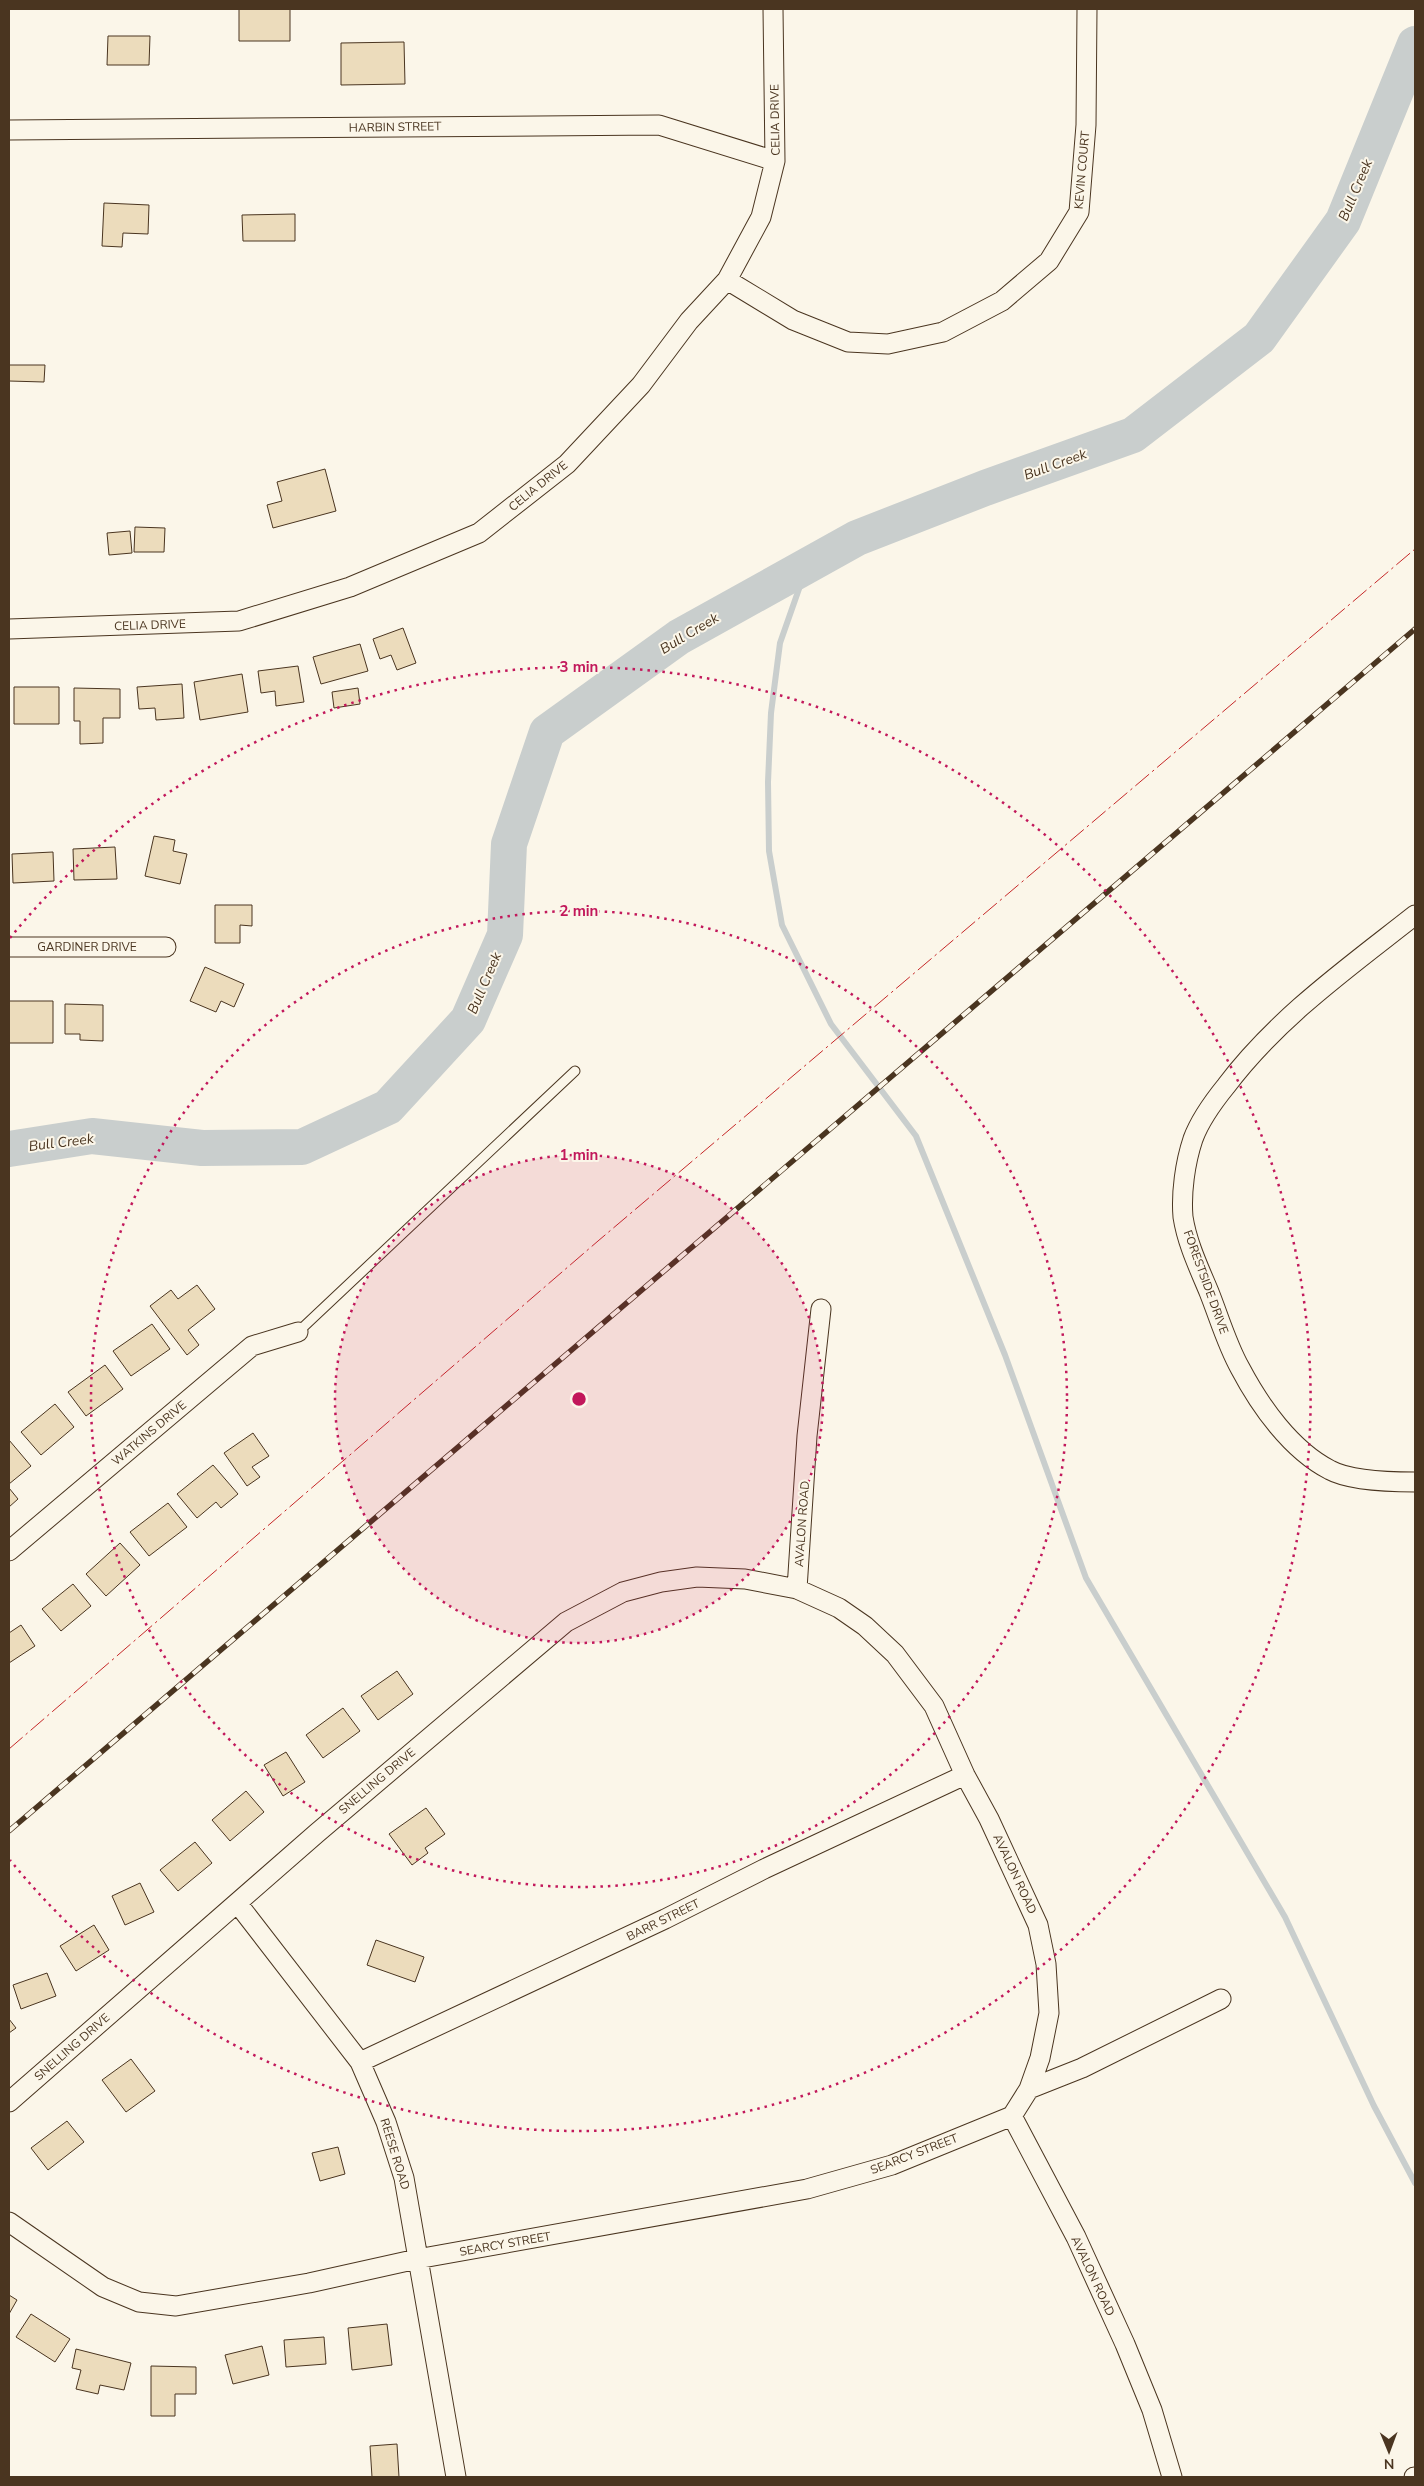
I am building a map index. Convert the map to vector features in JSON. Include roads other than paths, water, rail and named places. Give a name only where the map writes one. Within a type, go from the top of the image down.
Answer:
[{"type":"street","name":"CELIA DRIVE","points":[[9,629],[239,621],[350,587],[478,532],[567,464],[641,384],[689,321],[727,280],[761,217],[776,161],[773,9]]},
{"type":"street","name":"KEVIN COURT","points":[[727,280],[793,320],[848,342],[888,344],[942,332],[1002,301],[1049,261],[1079,212],[1086,125],[1087,9]]},
{"type":"street","name":"HARBIN STREET","points":[[9,130],[659,125],[776,161]]},
{"type":"street","name":"FORESTSIDE DRIVE","points":[[1415,915],[1276,1028],[1233,1076],[1209,1108],[1193,1139],[1184,1183],[1183,1217],[1190,1245],[1239,1367],[1258,1398],[1290,1439],[1310,1457],[1332,1471],[1384,1482],[1415,1482]]},
{"type":"street","name":"GARDINER DRIVE","points":[[9,947],[166,947]]},
{"type":"street","name":"AVALON ROAD","points":[[821,1309],[808,1436],[797,1589],[840,1608],[865,1626],[895,1654],[934,1706],[964,1775],[989,1818],[1038,1925],[1046,1964],[1049,2013],[1040,2058],[1029,2089],[1012,2116],[1076,2237],[1125,2344],[1152,2410],[1172,2477]]},
{"type":"street","name":"WATKINS DRIVE","points":[[9,1551],[252,1346],[298,1332]]},
{"type":"street","name":"SNELLING DRIVE","points":[[9,2102],[238,1904],[316,1833],[566,1622],[623,1592],[661,1582],[697,1577],[745,1580],[797,1589]]},
{"type":"street","name":"BARR STREET","points":[[360,2062],[665,1919],[964,1775]]},
{"type":"street","name":"REESE ROAD","points":[[238,1904],[360,2062],[386,2122],[404,2178],[456,2477]]},
{"type":"street","points":[[1029,2089],[1082,2068],[1221,1999]]},
{"type":"street","name":"SEARCY STREET","points":[[9,2222],[103,2287],[139,2302],[176,2306],[309,2284],[418,2258],[807,2189],[892,2165],[1012,2116]]},
{"type":"lane","points":[[298,1332],[574,1071]]},
{"type":"waterway","name":"Bull Creek","points":[[9,1149],[92,1136],[202,1148],[302,1147],[388,1107],[468,1020],[505,935],[509,844],[547,732],[679,637],[857,538],[985,488],[1133,435],[1259,338],[1343,221],[1415,44]]},
{"type":"waterway","points":[[807,566],[780,643],[771,713],[768,782],[769,851],[782,925],[831,1024],[916,1136],[1005,1355],[1086,1578],[1285,1917],[1374,2106],[1415,2183]]},
{"type":"railway","points":[[9,1831],[1415,629]]}]
